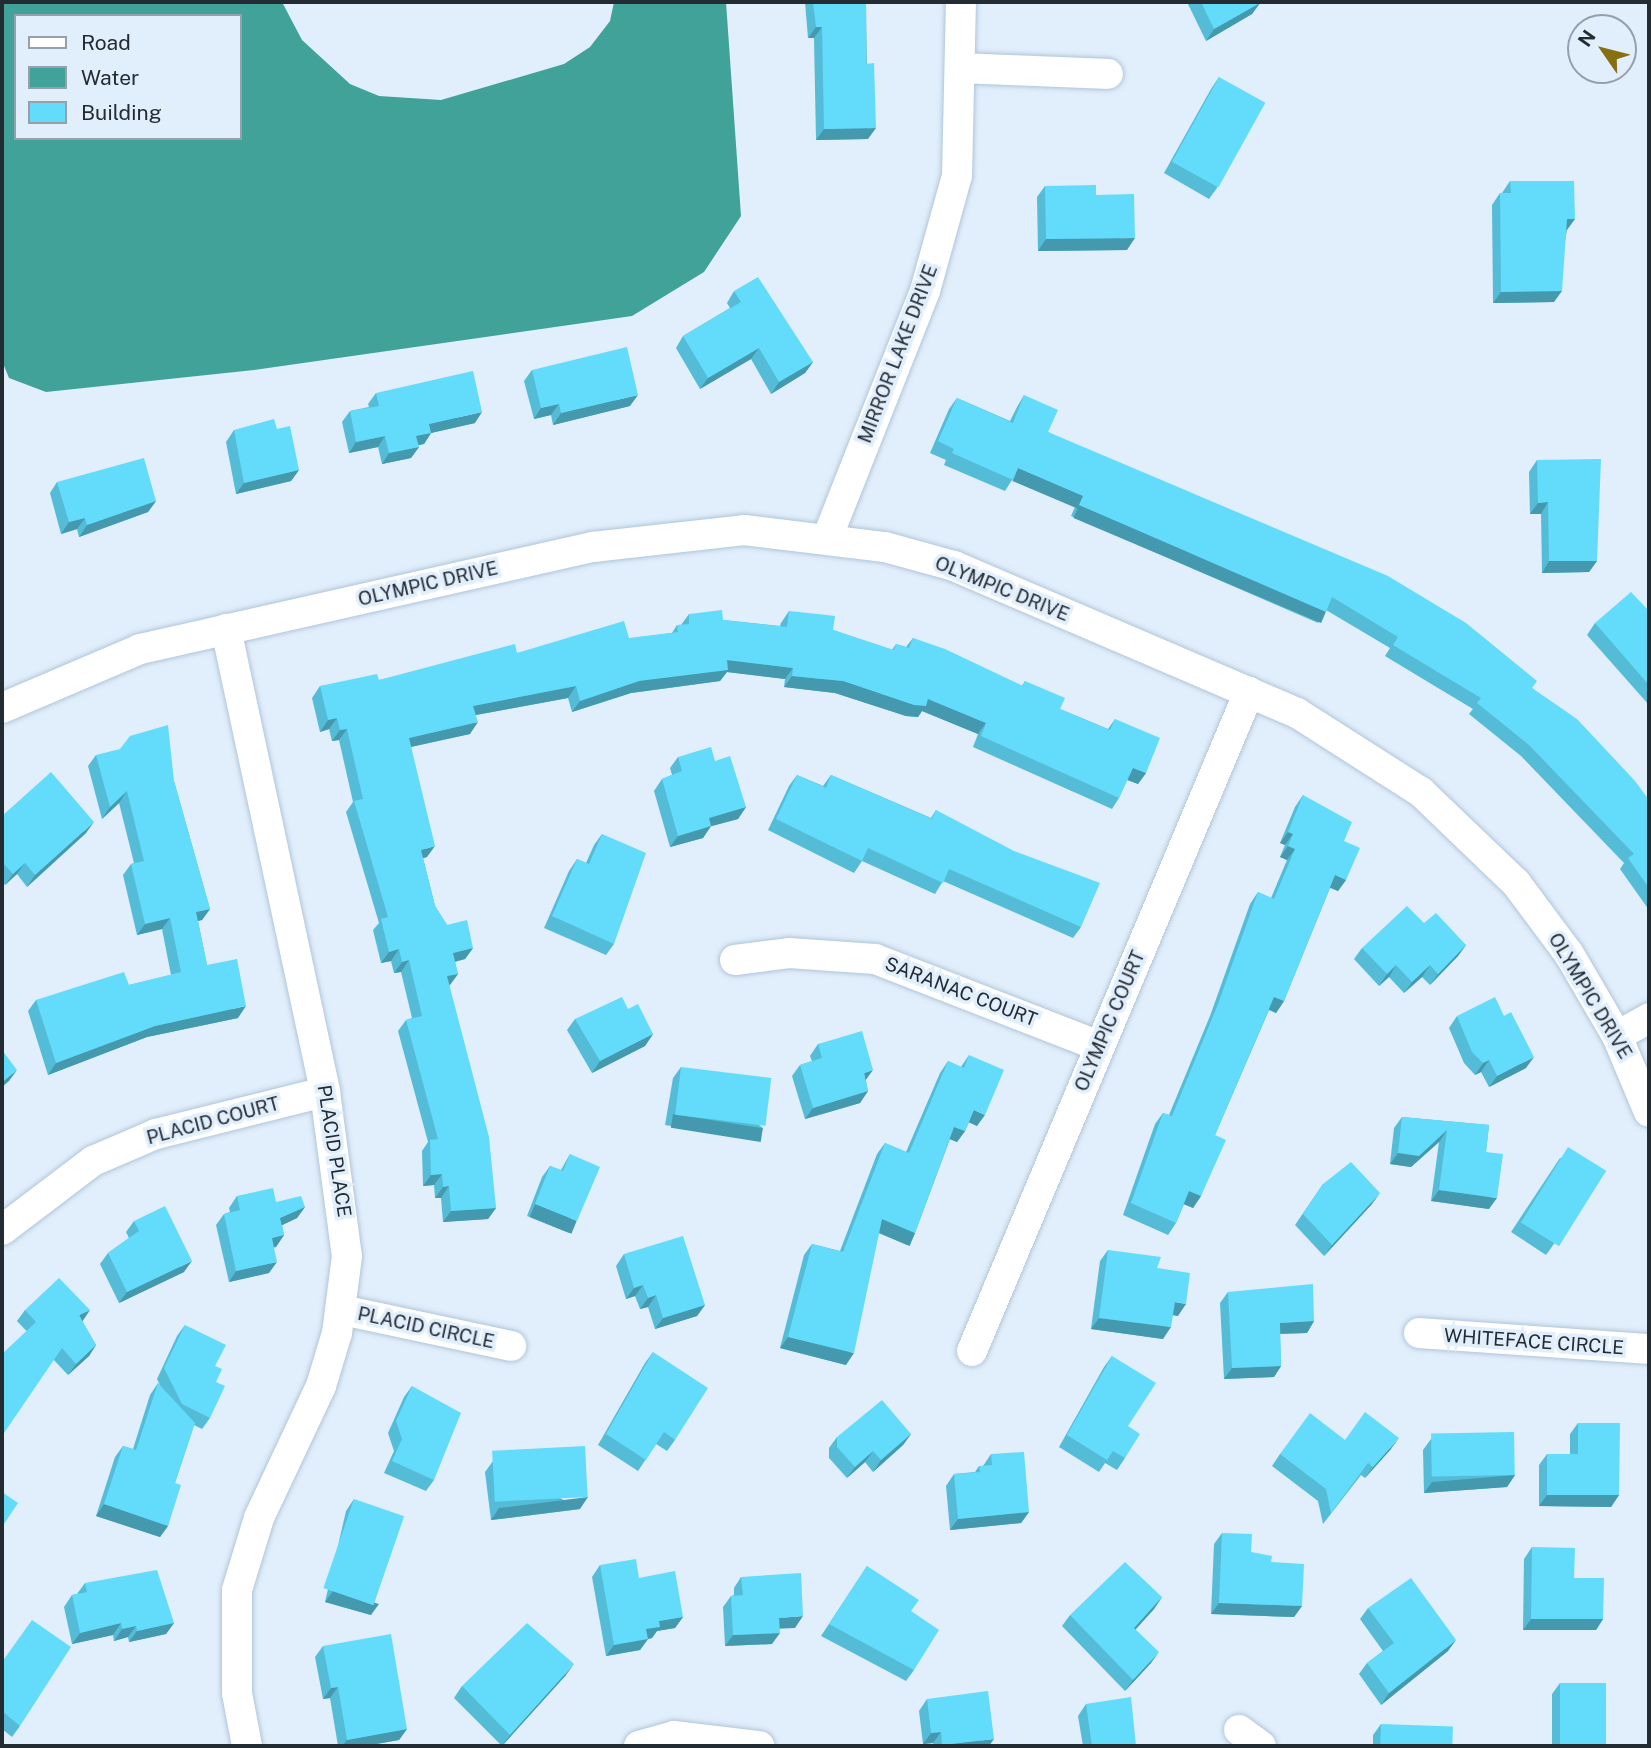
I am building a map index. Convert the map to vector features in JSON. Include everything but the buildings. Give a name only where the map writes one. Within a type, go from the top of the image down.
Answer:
[{"type":"street","name":"MIRROR LAKE DRIVE","points":[[828,536],[929,278],[957,176],[961,2]]},
{"type":"street","points":[[961,68],[1108,75]]},
{"type":"street","name":"OLYMPIC DRIVE","points":[[2,708],[84,668],[226,629],[672,534],[828,536],[954,566],[1249,692],[1361,749],[1466,830],[1569,954],[1617,1036],[1649,1112]]},
{"type":"street","name":"PLACID PLACE","points":[[226,629],[325,1092],[344,1201],[342,1310],[321,1386],[259,1518],[237,1590],[237,1693],[243,1746]]},
{"type":"street","name":"OLYMPIC COURT","points":[[972,1351],[1249,692]]},
{"type":"street","name":"SARANAC COURT","points":[[735,960],[789,953],[875,959],[1100,1046]]},
{"type":"street","points":[[1617,1036],[1649,1018]]},
{"type":"street","name":"PLACID COURT","points":[[2,1230],[93,1161],[156,1133],[325,1092]]},
{"type":"street","name":"PLACID CIRCLE","points":[[342,1310],[511,1346]]},
{"type":"street","name":"WHITEFACE CIRCLE","points":[[1419,1333],[1649,1349]]},
{"type":"street","points":[[639,1746],[674,1736],[759,1746]]},
{"type":"water","points":[[2,2],[282,2],[302,40],[350,84],[379,96],[441,100],[564,64],[590,47],[610,21],[614,2],[726,2],[741,216],[704,272],[632,316],[254,370],[46,392],[9,378],[2,361]]}]
